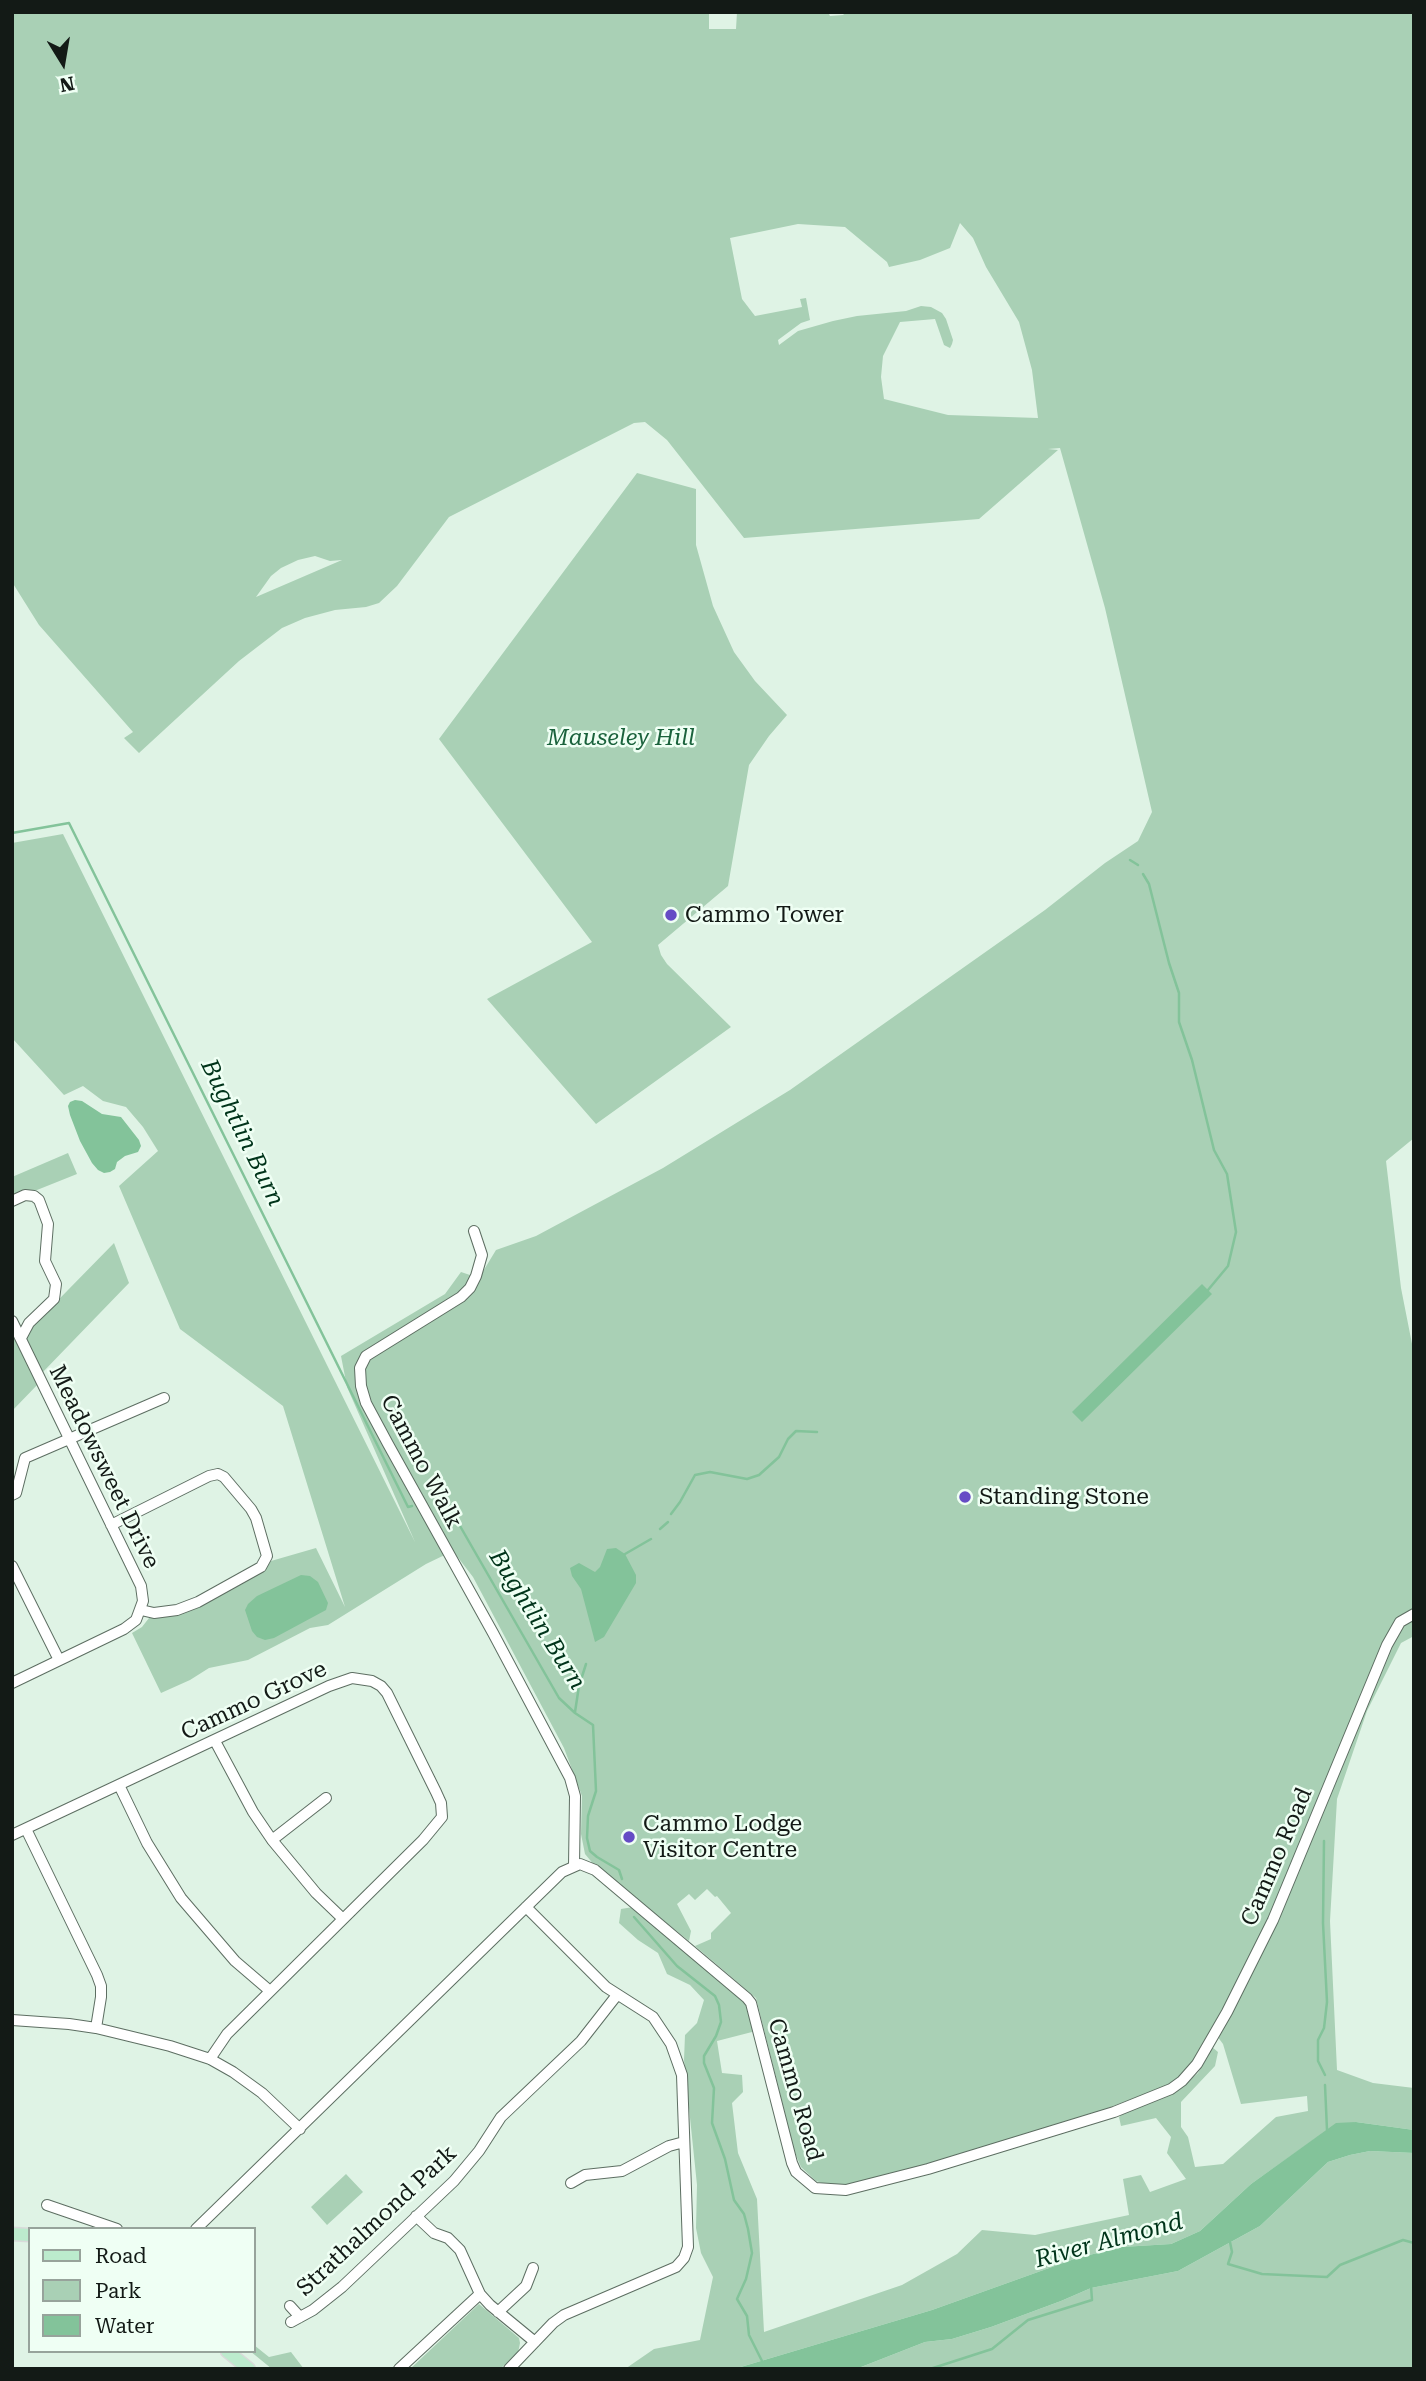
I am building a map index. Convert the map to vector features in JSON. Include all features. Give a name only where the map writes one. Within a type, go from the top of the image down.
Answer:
[{"type":"main road","points":[[229,2353],[249,2369]]},
{"type":"street","points":[[12,1201],[25,1195],[39,1200],[48,1224],[45,1261],[56,1284],[54,1299],[29,1323],[21,1338]]},
{"type":"street","name":"Cammo Walk","points":[[474,1231],[482,1255],[470,1288],[452,1303],[366,1356],[360,1368],[361,1386],[366,1403],[570,1778],[575,1796],[574,1866]]},
{"type":"street","name":"Meadowsweet Drive","points":[[12,1321],[141,1586],[144,1601],[141,1611]]},
{"type":"street","points":[[12,1495],[16,1493],[25,1458],[163,1398]]},
{"type":"street","points":[[12,1683],[124,1629],[136,1620],[141,1611],[154,1613],[177,1610],[198,1602],[261,1567],[267,1556],[251,1509],[218,1474],[111,1525]]},
{"type":"street","points":[[12,1566],[59,1660]]},
{"type":"street","name":"Cammo Road","points":[[574,1866],[590,1866],[751,2003],[792,2163],[796,2172],[809,2185],[829,2191],[846,2190],[998,2148],[1114,2112],[1154,2096],[1182,2081],[1189,2074],[1227,2012],[1273,1920],[1387,1645],[1400,1622],[1414,1614]]},
{"type":"street","name":"Cammo Grove","points":[[12,1835],[343,1681],[372,1681],[387,1693],[436,1791],[441,1803],[442,1817],[423,1840],[227,2034],[210,2059]]},
{"type":"street","points":[[215,1741],[253,1812],[272,1840],[343,1919]]},
{"type":"street","points":[[119,1785],[148,1843],[181,1898],[235,1961],[270,1992]]},
{"type":"street","points":[[272,1840],[326,1799]]},
{"type":"street","points":[[26,1829],[101,1986],[96,2028]]},
{"type":"street","points":[[199,2227],[562,1872],[574,1866]]},
{"type":"street","points":[[509,2369],[564,2315],[676,2267],[684,2258],[688,2247],[682,2075],[671,2044],[653,2017],[606,1987],[526,1907]]},
{"type":"street","name":"Strathalmond Park","points":[[290,2306],[295,2320],[313,2310],[342,2287],[454,2181],[479,2151],[501,2117],[581,2041],[617,1995]]},
{"type":"street","points":[[12,2020],[96,2028],[210,2059],[262,2093],[300,2129]]},
{"type":"street","points":[[571,2183],[584,2175],[622,2171],[669,2146],[684,2142]]},
{"type":"street","points":[[47,2205],[111,2227]]},
{"type":"street","points":[[416,2216],[434,2233],[448,2238],[460,2250],[480,2294],[536,2343]]},
{"type":"street","points":[[498,2312],[526,2287],[533,2267]]},
{"type":"street","points":[[399,2369],[480,2294]]},
{"type":"green space","points":[[12,12],[699,12],[709,13],[709,29],[736,29],[737,12],[828,12],[830,16],[843,15],[846,12],[1414,12],[1414,1138],[1386,1161],[1401,1288],[1414,1354],[1414,1636],[1401,1643],[1367,1711],[1337,1799],[1330,1921],[1337,2070],[1373,2083],[1414,2088],[1414,2130],[1356,2122],[1316,2138],[1251,2184],[1200,2231],[1171,2244],[1122,2247],[1077,2258],[932,2310],[734,2369],[625,2369],[654,2349],[700,2340],[713,2277],[701,2253],[696,2228],[697,2185],[684,2060],[685,2035],[697,2023],[704,2000],[690,1985],[667,1974],[658,1953],[619,1923],[621,1909],[633,1907],[747,2003],[753,2018],[752,2032],[717,2041],[722,2073],[742,2075],[743,2092],[732,2103],[738,2153],[757,2199],[764,2332],[902,2285],[957,2254],[982,2230],[1035,2235],[1129,2215],[1123,2179],[1141,2175],[1150,2192],[1186,2179],[1167,2153],[1171,2137],[1156,2118],[1121,2126],[1119,2117],[1180,2088],[1198,2073],[1212,2047],[1218,2052],[1215,2066],[1181,2102],[1181,2127],[1188,2137],[1195,2167],[1223,2164],[1276,2117],[1308,2111],[1307,2096],[1241,2104],[1223,2044],[1211,2028],[1204,2046],[1187,2069],[1171,2084],[1100,2111],[990,2147],[847,2185],[831,2186],[816,2181],[801,2167],[795,2153],[756,1998],[695,1946],[711,1939],[711,1933],[731,1913],[717,1896],[707,1889],[695,1900],[689,1894],[677,1904],[691,1931],[689,1941],[595,1866],[585,1854],[581,1834],[582,1796],[564,1748],[473,1577],[453,1551],[426,1564],[328,1625],[310,1628],[248,1660],[209,1668],[161,1693],[132,1633],[142,1627],[149,1618],[178,1615],[263,1572],[271,1561],[316,1548],[345,1607],[283,1406],[180,1329],[119,1186],[158,1151],[126,1107],[103,1101],[83,1086],[64,1095],[12,1038],[12,843],[63,834],[415,1542],[347,1387],[341,1356],[445,1294],[461,1272],[479,1278],[496,1250],[536,1236],[663,1168],[790,1090],[1138,841],[1152,812],[1105,608],[1060,448],[1048,449],[1058,450],[979,519],[744,538],[667,440],[645,422],[634,423],[449,517],[397,586],[379,603],[335,610],[282,628],[239,661],[139,753],[124,738],[133,732],[39,625],[12,582]],"holes":[[[960,223],[973,238],[986,267],[1019,322],[1032,370],[1038,418],[948,415],[884,399],[881,377],[883,356],[900,322],[935,319],[944,345],[950,348],[953,340],[946,319],[942,313],[931,307],[921,306],[906,311],[833,321],[798,331],[779,345],[778,340],[801,323],[810,320],[806,298],[800,299],[802,307],[755,316],[742,299],[730,238],[798,224],[845,227],[887,262],[889,267],[920,260],[950,248]],[[315,556],[330,561],[342,560],[256,597],[271,576],[281,568]]]},
{"type":"green space","name":"Mauseley Hill","points":[[637,473],[696,489],[696,545],[713,606],[734,652],[755,681],[787,715],[749,765],[728,886],[658,945],[667,964],[731,1027],[596,1124],[487,999],[592,942],[439,739]]},
{"type":"green space","points":[[68,1153],[77,1174],[12,1200],[12,1177]]},
{"type":"green space","points":[[114,1243],[129,1283],[41,1374],[21,1338]]},
{"type":"green space","points":[[16,1333],[40,1382],[12,1411],[12,1337]]},
{"type":"green space","points":[[1370,2151],[1414,2153],[1414,2369],[856,2369],[925,2342],[952,2339],[991,2327],[1091,2288],[1178,2271],[1260,2226],[1328,2162]]},
{"type":"green space","points":[[346,2174],[363,2192],[327,2225],[311,2207]]},
{"type":"green space","points":[[479,2304],[519,2338],[518,2353],[500,2369],[410,2369]]},
{"type":"green space","points":[[256,2347],[269,2357],[291,2352],[304,2369],[272,2369],[252,2353],[256,2353]]},
{"type":"water","points":[[75,1100],[82,1101],[102,1114],[121,1117],[139,1140],[141,1146],[138,1152],[125,1156],[110,1172],[98,1170],[80,1141],[70,1115],[68,1106]]},
{"type":"water","points":[[1202,1284],[1212,1294],[1082,1422],[1072,1412]]},
{"type":"water","points":[[616,1548],[625,1554],[636,1575],[636,1583],[604,1637],[595,1642],[581,1589],[570,1568],[579,1563],[595,1572],[600,1567],[607,1549]]},
{"type":"water","points":[[301,1575],[310,1576],[318,1582],[328,1603],[326,1610],[274,1638],[265,1640],[257,1637],[252,1631],[245,1610],[248,1604],[257,1596]]},
{"type":"water","points":[[1356,2122],[1414,2130],[1414,2153],[1370,2151],[1328,2162],[1260,2226],[1178,2271],[1091,2288],[991,2327],[952,2339],[925,2342],[856,2369],[734,2369],[932,2310],[1077,2258],[1122,2247],[1171,2244],[1200,2231],[1251,2184],[1336,2123]]},
{"type":"waterway","name":"Bughtlin Burn","points":[[12,833],[69,823],[408,1507],[412,1506]]},
{"type":"waterway","points":[[1130,860],[1138,865]]},
{"type":"waterway","points":[[1143,874],[1149,884],[1179,993],[1179,1022],[1192,1060],[1214,1150],[1227,1174],[1236,1232],[1228,1266],[1208,1290]]},
{"type":"waterway","points":[[671,1514],[695,1475],[710,1472],[747,1479],[759,1475],[779,1457],[788,1439],[796,1431],[817,1432]]},
{"type":"waterway","name":"Bughtlin Burn","points":[[436,1495],[441,1493],[559,1698],[593,1725],[596,1791],[588,1816],[587,1838],[590,1851],[619,1870],[622,1879]]},
{"type":"waterway","points":[[660,1529],[668,1522]]},
{"type":"waterway","points":[[625,1554],[651,1539]]},
{"type":"waterway","points":[[575,1712],[586,1664]]},
{"type":"waterway","points":[[1324,1841],[1323,1923],[1327,2002],[1324,2028],[1318,2040],[1318,2061],[1325,2075]]},
{"type":"waterway","name":"Bughtlin Burn","points":[[634,1917],[677,1966],[715,1996],[719,2005],[721,2022],[704,2056],[704,2063],[714,2088],[712,2123],[725,2159],[734,2200],[744,2214],[752,2253],[746,2279],[737,2299],[747,2316],[749,2335],[762,2361]]},
{"type":"waterway","points":[[1325,2085],[1327,2130]]},
{"type":"waterway","points":[[1230,2242],[1232,2252],[1228,2264],[1262,2274],[1327,2277],[1340,2265],[1403,2240],[1414,2243]]},
{"type":"waterway","points":[[930,2369],[992,2349],[1028,2320],[1092,2300],[1091,2286]]},
{"type":"place","name":"Cammo Tower","points":[[671,915]]},
{"type":"place","name":"Standing Stone","points":[[965,1497]]},
{"type":"place","name":"Cammo Lodge Visitor Centre","points":[[629,1837]]},
{"type":"water label","name":"River Almond","points":[[1109,2241]]}]
